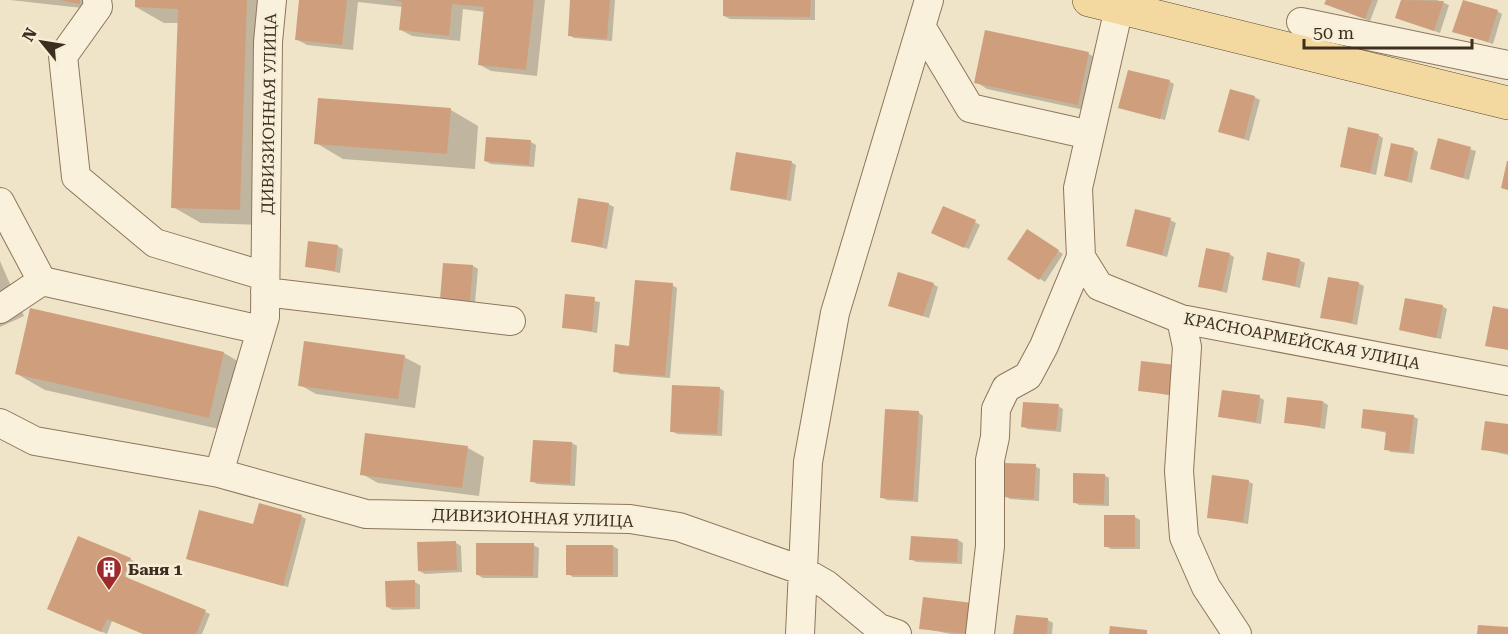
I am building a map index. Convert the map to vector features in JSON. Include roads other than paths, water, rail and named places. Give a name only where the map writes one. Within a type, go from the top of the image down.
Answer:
[{"type":"main road","points":[[1104,4],[1301,24],[1508,103]]},
{"type":"street","points":[[98,0],[98,7],[63,56],[76,177],[155,243],[265,284],[511,321]]},
{"type":"street","name":"ДИВИЗИОННАЯ УЛИЦА","points":[[219,473],[265,317],[268,42],[272,0]]},
{"type":"street","points":[[800,634],[801,570],[808,462],[835,314],[929,0]]},
{"type":"street","name":"КРАСНОАРМЕЙСКАЯ УЛИЦА","points":[[1104,4],[1090,135],[1078,188],[1081,257],[1099,286],[1181,319],[1508,381]]},
{"type":"street","points":[[1301,24],[1508,65]]},
{"type":"street","points":[[922,28],[970,108],[1090,135]]},
{"type":"street","points":[[0,202],[42,281]]},
{"type":"street","points":[[980,634],[990,546],[990,460],[995,437],[996,409],[1006,388],[1028,376],[1039,356],[1081,257]]},
{"type":"street","points":[[0,309],[42,281],[261,330]]},
{"type":"street","points":[[1181,319],[1187,347],[1179,471],[1184,537],[1206,587],[1237,634]]},
{"type":"street","name":"ДИВИЗИОННАЯ УЛИЦА","points":[[0,423],[35,441],[219,473],[366,514],[630,519],[679,528],[801,570],[827,585],[879,628],[897,634]]},
{"type":"place","name":"Баня 1","points":[[109,592]]}]
